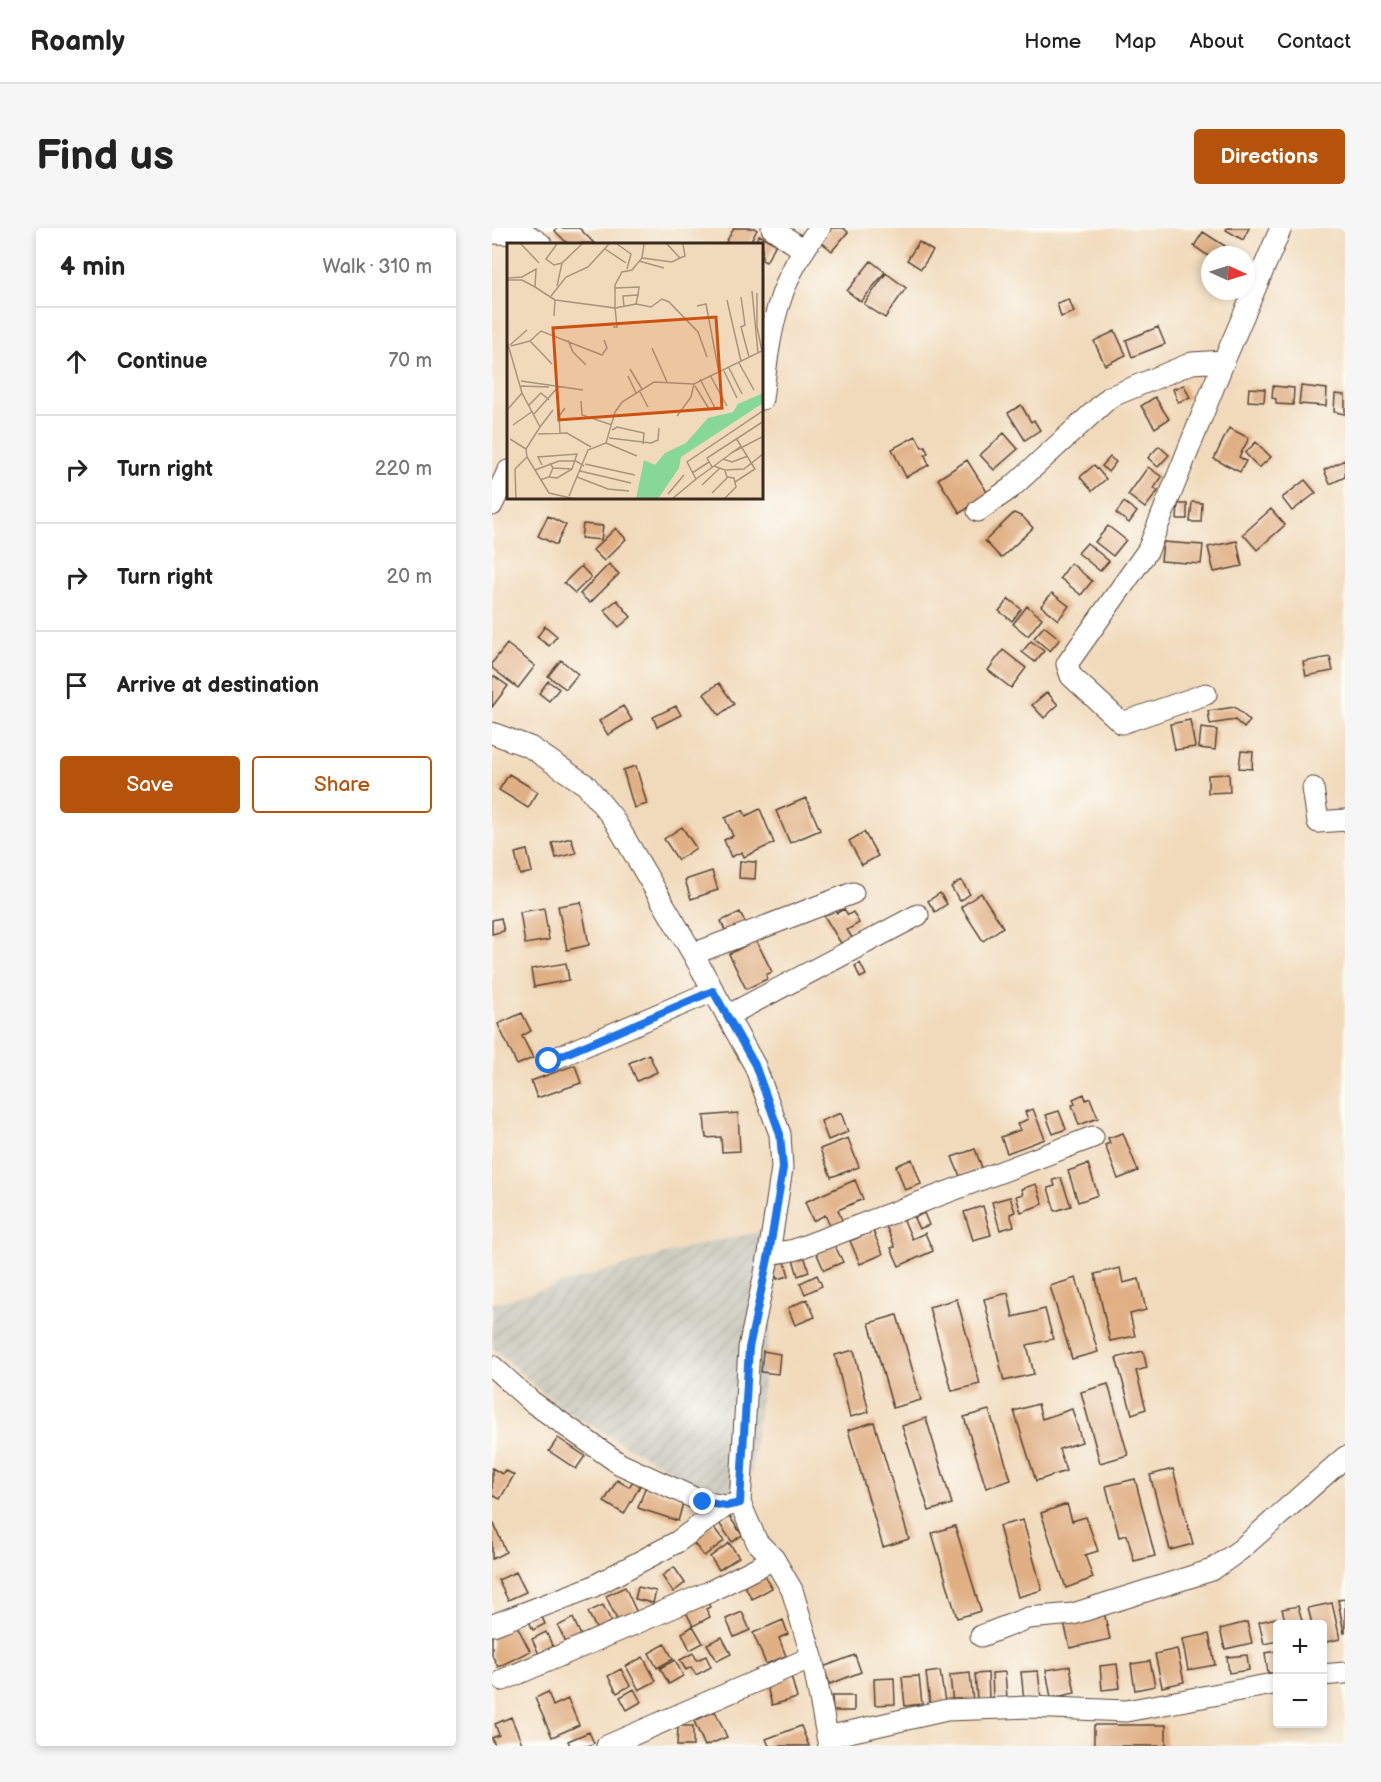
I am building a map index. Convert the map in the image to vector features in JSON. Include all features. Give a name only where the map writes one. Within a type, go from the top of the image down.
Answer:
[{"type":"street","points":[[772,228],[802,249]]},
{"type":"street","points":[[764,383],[770,336],[778,302],[802,249],[820,228]]},
{"type":"street","points":[[1206,694],[1122,723],[1071,676],[1067,664],[1148,550],[1224,361],[1281,228]]},
{"type":"street","points":[[492,233],[526,234],[539,243]]},
{"type":"street","points":[[978,512],[1011,489],[1110,397],[1192,363],[1224,361]]},
{"type":"street","points":[[492,505],[507,473]]},
{"type":"street","points":[[492,733],[530,747],[586,785],[613,818],[755,1065],[780,1134],[783,1168],[769,1254],[749,1348],[733,1505],[757,1542],[774,1559],[792,1590],[812,1657],[828,1741],[947,1710],[1029,1707],[1126,1711],[1273,1684]]},
{"type":"street","points":[[1313,788],[1318,822],[1345,820]]},
{"type":"street","points":[[693,954],[853,893]]},
{"type":"street","points":[[727,1016],[918,915]]},
{"type":"street","points":[[549,1061],[713,991]]},
{"type":"street","points":[[769,1254],[794,1250],[1093,1137]]},
{"type":"street","points":[[492,1366],[532,1402],[620,1464],[703,1502],[733,1505]]},
{"type":"street","points":[[981,1636],[1028,1618],[1073,1614],[1212,1570],[1240,1550],[1345,1457]]},
{"type":"street","points":[[493,1625],[592,1587],[677,1542],[733,1505]]},
{"type":"street","points":[[503,1680],[709,1592],[774,1559]]},
{"type":"street","points":[[607,1746],[812,1657]]},
{"type":"street","points":[[1327,1675],[1345,1673]]},
{"type":"shaded area","points":[[783,1227],[748,1496],[696,1485],[560,1408],[492,1347],[492,1304],[697,1245]]},
{"type":"building","points":[[557,228],[579,228],[594,243],[567,243],[555,231]]},
{"type":"building","points":[[734,228],[757,230],[750,243],[726,243]]},
{"type":"building","points":[[831,228],[843,228],[848,232],[832,251],[820,241]]},
{"type":"building","points":[[1227,228],[1249,228],[1243,240],[1226,230]]},
{"type":"building","points":[[1203,232],[1225,246],[1201,246],[1201,251],[1194,246]]},
{"type":"building","points":[[759,235],[776,244],[766,262],[764,261],[764,243],[755,243]]},
{"type":"building","points":[[919,242],[933,251],[921,269],[907,260]]},
{"type":"building","points":[[871,261],[885,272],[861,302],[847,291]]},
{"type":"building","points":[[886,273],[906,288],[885,318],[864,304]]},
{"type":"building","points":[[1069,299],[1074,312],[1061,317],[1057,303]]},
{"type":"building","points":[[1158,327],[1165,344],[1132,357],[1126,340]]},
{"type":"building","points":[[1115,331],[1126,355],[1105,365],[1094,341]]},
{"type":"building","points":[[1184,385],[1190,398],[1178,402],[1173,389]]},
{"type":"building","points":[[1273,386],[1294,388],[1293,405],[1276,404],[1276,399],[1272,398]]},
{"type":"building","points":[[1301,386],[1327,389],[1326,406],[1299,404]]},
{"type":"building","points":[[1249,388],[1265,389],[1264,402],[1248,401]]},
{"type":"building","points":[[1335,394],[1345,395],[1345,414],[1334,412]]},
{"type":"building","points":[[1155,397],[1169,419],[1155,428],[1141,406]]},
{"type":"building","points":[[1021,405],[1031,422],[1034,420],[1040,430],[1025,440],[1008,413]]},
{"type":"building","points":[[1229,428],[1249,438],[1239,457],[1246,461],[1240,472],[1214,459]]},
{"type":"building","points":[[1004,433],[1018,449],[994,470],[980,455]]},
{"type":"building","points":[[916,436],[922,447],[925,446],[928,453],[925,455],[929,465],[906,477],[892,449]]},
{"type":"building","points":[[1256,442],[1271,457],[1259,468],[1245,453]]},
{"type":"building","points":[[1159,446],[1169,455],[1158,467],[1148,458]]},
{"type":"building","points":[[1110,457],[1116,462],[1108,472],[1102,466]]},
{"type":"building","points":[[967,460],[989,495],[960,513],[938,479]]},
{"type":"building","points":[[1345,460],[1345,477],[1330,484],[1324,470]]},
{"type":"building","points":[[1094,465],[1106,479],[1092,491],[1080,477]]},
{"type":"building","points":[[1148,467],[1162,477],[1154,488],[1158,491],[1145,508],[1128,495]]},
{"type":"building","points":[[1305,480],[1316,493],[1292,511],[1282,498]]},
{"type":"building","points":[[1124,502],[1137,512],[1129,523],[1116,513]]},
{"type":"building","points":[[1192,502],[1202,503],[1201,522],[1190,522]]},
{"type":"building","points":[[1178,504],[1187,504],[1187,519],[1177,519]]},
{"type":"building","points":[[1271,509],[1285,525],[1257,550],[1243,534]]},
{"type":"building","points":[[1014,513],[1023,517],[1033,528],[1001,558],[985,541]]},
{"type":"building","points":[[548,516],[566,525],[556,545],[538,536]]},
{"type":"building","points":[[583,524],[603,526],[601,540],[581,538]]},
{"type":"building","points":[[1108,526],[1126,540],[1113,556],[1095,542]]},
{"type":"building","points":[[616,528],[626,539],[604,561],[593,550]]},
{"type":"building","points":[[1237,541],[1242,566],[1214,572],[1208,547]]},
{"type":"building","points":[[1163,542],[1203,545],[1201,564],[1161,561]]},
{"type":"building","points":[[1087,543],[1109,561],[1100,571],[1078,553]]},
{"type":"building","points":[[1071,563],[1092,581],[1081,595],[1060,578]]},
{"type":"building","points":[[609,564],[619,574],[590,603],[580,594]]},
{"type":"building","points":[[581,566],[591,577],[575,593],[564,583]]},
{"type":"building","points":[[1052,593],[1069,606],[1058,620],[1041,606]]},
{"type":"building","points":[[1009,599],[1021,609],[1012,621],[999,611]]},
{"type":"building","points":[[617,600],[631,617],[619,627],[604,610]]},
{"type":"building","points":[[1027,606],[1042,618],[1028,636],[1013,624]]},
{"type":"building","points":[[545,626],[557,636],[549,646],[537,637]]},
{"type":"building","points":[[1044,626],[1060,639],[1050,651],[1034,638]]},
{"type":"building","points":[[1031,641],[1044,651],[1035,662],[1022,652]]},
{"type":"building","points":[[507,644],[535,666],[518,688],[492,668],[492,663]]},
{"type":"building","points":[[1003,650],[1026,668],[1011,688],[988,670]]},
{"type":"building","points":[[1330,657],[1333,671],[1306,676],[1303,662]]},
{"type":"building","points":[[561,660],[578,674],[566,689],[548,676]]},
{"type":"building","points":[[494,676],[508,686],[492,707],[492,678]]},
{"type":"building","points":[[548,681],[559,689],[549,701],[539,693]]},
{"type":"building","points":[[719,683],[734,704],[719,715],[704,694]]},
{"type":"building","points":[[1047,692],[1058,705],[1044,718],[1032,705]]},
{"type":"building","points":[[623,706],[632,720],[608,735],[599,721]]},
{"type":"building","points":[[676,706],[681,715],[657,727],[653,717]]},
{"type":"building","points":[[1235,707],[1250,721],[1244,728],[1235,720],[1210,724],[1208,711]]},
{"type":"building","points":[[1190,720],[1195,747],[1175,750],[1170,724]]},
{"type":"building","points":[[1201,728],[1217,730],[1215,750],[1199,748]]},
{"type":"building","points":[[1241,751],[1253,752],[1252,769],[1239,768]]},
{"type":"building","points":[[636,766],[647,804],[634,808],[623,770]]},
{"type":"building","points":[[509,774],[538,792],[528,808],[499,790]]},
{"type":"building","points":[[1229,774],[1230,792],[1208,793],[1208,775]]},
{"type":"building","points":[[806,798],[820,830],[790,843],[776,811]]},
{"type":"building","points":[[760,809],[774,843],[744,857],[742,852],[731,857],[724,840],[733,836],[725,818],[743,810],[746,816]]},
{"type":"building","points":[[682,827],[696,848],[678,860],[664,839]]},
{"type":"building","points":[[864,832],[878,856],[862,865],[849,841]]},
{"type":"building","points":[[571,838],[576,853],[556,858],[552,843]]},
{"type":"building","points":[[527,850],[532,872],[520,875],[515,853]]},
{"type":"building","points":[[740,861],[756,862],[755,879],[739,878]]},
{"type":"building","points":[[712,871],[718,890],[691,899],[685,880]]},
{"type":"building","points":[[961,880],[970,894],[960,901],[951,887]]},
{"type":"building","points":[[940,893],[947,904],[935,912],[928,901]]},
{"type":"building","points":[[981,893],[1003,927],[983,941],[961,907]]},
{"type":"building","points":[[581,902],[589,945],[567,950],[558,906]]},
{"type":"building","points":[[834,907],[837,913],[844,909],[848,915],[853,912],[859,923],[847,930],[853,939],[842,945],[823,914]]},
{"type":"building","points":[[544,908],[549,940],[525,944],[520,912]]},
{"type":"building","points":[[740,912],[746,924],[726,933],[721,921]]},
{"type":"building","points":[[501,918],[504,931],[492,934],[492,920]]},
{"type":"building","points":[[756,940],[772,972],[766,975],[767,979],[746,989],[729,954]]},
{"type":"building","points":[[566,963],[569,980],[534,987],[531,969]]},
{"type":"building","points":[[860,963],[866,975],[860,978],[855,966]]},
{"type":"building","points":[[522,1013],[531,1031],[522,1036],[533,1058],[517,1065],[498,1024]]},
{"type":"building","points":[[649,1054],[657,1072],[637,1081],[629,1063]]},
{"type":"building","points":[[575,1065],[581,1083],[537,1098],[531,1081]]},
{"type":"building","points":[[1084,1094],[1086,1100],[1090,1098],[1098,1118],[1079,1125],[1072,1105],[1075,1104],[1073,1099]]},
{"type":"building","points":[[1033,1109],[1045,1139],[1007,1153],[1001,1137],[1020,1130],[1017,1124],[1028,1119],[1025,1112]]},
{"type":"building","points":[[1059,1111],[1066,1129],[1053,1134],[1046,1115]]},
{"type":"building","points":[[738,1113],[740,1151],[722,1152],[721,1137],[706,1138],[704,1116]]},
{"type":"building","points":[[841,1113],[848,1132],[828,1140],[821,1121]]},
{"type":"building","points":[[1123,1133],[1138,1171],[1118,1179],[1105,1145],[1110,1143],[1108,1138]]},
{"type":"building","points":[[848,1138],[859,1167],[831,1177],[820,1149]]},
{"type":"building","points":[[975,1149],[982,1168],[960,1176],[952,1157]]},
{"type":"building","points":[[912,1159],[921,1184],[905,1190],[896,1166]]},
{"type":"building","points":[[1088,1164],[1098,1195],[1078,1202],[1068,1171]]},
{"type":"building","points":[[1061,1178],[1071,1206],[1055,1211],[1048,1188],[1055,1186],[1053,1180]]},
{"type":"building","points":[[855,1180],[863,1199],[838,1210],[844,1225],[832,1230],[825,1215],[813,1221],[805,1202]]},
{"type":"building","points":[[1036,1184],[1043,1204],[1021,1212],[1016,1196],[1023,1194],[1021,1189]]},
{"type":"building","points":[[1010,1197],[1015,1212],[1010,1214],[1014,1226],[1000,1230],[992,1202]]},
{"type":"building","points":[[983,1206],[991,1235],[973,1240],[964,1212]]},
{"type":"building","points":[[924,1213],[929,1225],[919,1229],[914,1218]]},
{"type":"building","points":[[903,1218],[912,1239],[925,1233],[933,1251],[899,1266],[891,1248],[895,1247],[886,1226]]},
{"type":"building","points":[[873,1231],[883,1254],[860,1264],[850,1241]]},
{"type":"building","points":[[834,1244],[843,1262],[824,1270],[816,1252]]},
{"type":"building","points":[[804,1255],[809,1272],[798,1276],[793,1259]]},
{"type":"building","points":[[785,1262],[789,1276],[777,1279],[773,1265]]},
{"type":"building","points":[[1120,1268],[1123,1283],[1139,1279],[1146,1310],[1130,1314],[1135,1336],[1110,1341],[1095,1274]]},
{"type":"building","points":[[817,1275],[822,1286],[805,1294],[800,1283]]},
{"type":"building","points":[[1076,1278],[1098,1352],[1072,1359],[1050,1286]]},
{"type":"building","points":[[1008,1293],[1013,1317],[1045,1309],[1053,1339],[1027,1345],[1034,1374],[1004,1381],[984,1299]]},
{"type":"building","points":[[807,1299],[815,1317],[795,1325],[788,1308]]},
{"type":"building","points":[[957,1299],[980,1384],[952,1391],[929,1307]]},
{"type":"building","points":[[897,1315],[921,1400],[893,1408],[869,1323]]},
{"type":"building","points":[[854,1350],[869,1412],[850,1417],[835,1355]]},
{"type":"building","points":[[763,1351],[780,1354],[778,1374],[761,1372]]},
{"type":"building","points":[[1143,1351],[1147,1368],[1136,1371],[1146,1409],[1132,1414],[1116,1358]]},
{"type":"building","points":[[1108,1384],[1128,1455],[1100,1463],[1081,1392]]},
{"type":"building","points":[[1038,1404],[1042,1419],[1072,1409],[1082,1442],[1059,1449],[1066,1471],[1036,1481],[1014,1411]]},
{"type":"building","points":[[989,1410],[1011,1480],[986,1488],[964,1417]]},
{"type":"building","points":[[926,1418],[952,1504],[929,1511],[902,1426]]},
{"type":"building","points":[[874,1422],[909,1539],[883,1547],[848,1430]]},
{"type":"building","points":[[558,1438],[585,1456],[576,1469],[549,1451]]},
{"type":"building","points":[[492,1468],[502,1474],[505,1470],[514,1475],[500,1499],[492,1495]]},
{"type":"building","points":[[1173,1469],[1193,1544],[1170,1550],[1150,1475]]},
{"type":"building","points":[[1135,1479],[1155,1556],[1134,1561],[1127,1535],[1119,1537],[1106,1486]]},
{"type":"building","points":[[617,1480],[629,1487],[633,1481],[640,1486],[624,1514],[604,1502]]},
{"type":"building","points":[[645,1488],[684,1500],[678,1521],[638,1508]]},
{"type":"building","points":[[1067,1504],[1072,1521],[1086,1517],[1098,1551],[1085,1555],[1093,1578],[1066,1588],[1041,1513]]},
{"type":"building","points":[[729,1516],[742,1535],[732,1542],[719,1523]]},
{"type":"building","points":[[1023,1520],[1042,1590],[1018,1597],[999,1526]]},
{"type":"building","points":[[494,1524],[506,1552],[492,1559],[492,1525]]},
{"type":"building","points":[[711,1524],[724,1541],[704,1556],[691,1540]]},
{"type":"building","points":[[955,1526],[981,1611],[957,1618],[932,1533]]},
{"type":"building","points":[[729,1543],[739,1557],[719,1570],[710,1557]]},
{"type":"building","points":[[674,1567],[685,1583],[673,1592],[662,1576]]},
{"type":"building","points":[[516,1572],[526,1592],[508,1600],[498,1580]]},
{"type":"building","points":[[763,1572],[772,1588],[752,1599],[743,1583]]},
{"type":"building","points":[[625,1587],[637,1613],[618,1622],[606,1596]]},
{"type":"building","points":[[638,1587],[656,1591],[653,1603],[635,1599]]},
{"type":"building","points":[[706,1599],[710,1607],[706,1609],[710,1617],[693,1626],[685,1610]]},
{"type":"building","points":[[1345,1599],[1345,1633],[1344,1633],[1338,1600]]},
{"type":"building","points":[[1332,1603],[1340,1639],[1327,1642],[1327,1620],[1311,1620],[1308,1608]]},
{"type":"building","points":[[603,1605],[613,1625],[598,1632],[588,1612]]},
{"type":"building","points":[[1298,1606],[1302,1620],[1285,1620],[1282,1609]]},
{"type":"building","points":[[742,1612],[750,1630],[734,1637],[726,1619]]},
{"type":"building","points":[[1104,1612],[1110,1639],[1070,1648],[1064,1622]]},
{"type":"building","points":[[540,1613],[545,1624],[533,1630],[528,1619]]},
{"type":"building","points":[[573,1618],[582,1638],[567,1645],[558,1626]]},
{"type":"building","points":[[1276,1618],[1273,1620],[1273,1642],[1264,1644],[1259,1622]]},
{"type":"building","points":[[783,1620],[788,1634],[779,1638],[786,1656],[766,1664],[753,1633]]},
{"type":"building","points":[[1247,1622],[1252,1643],[1225,1649],[1220,1629]]},
{"type":"building","points":[[516,1624],[530,1651],[498,1667],[492,1655],[492,1636]]},
{"type":"building","points":[[693,1626],[703,1643],[690,1650],[682,1633]]},
{"type":"building","points":[[546,1632],[553,1647],[539,1654],[532,1639]]},
{"type":"building","points":[[1209,1634],[1215,1665],[1188,1670],[1182,1639]]},
{"type":"building","points":[[722,1637],[731,1654],[717,1661],[707,1644]]},
{"type":"building","points":[[665,1644],[673,1659],[657,1668],[649,1653]]},
{"type":"building","points":[[1177,1649],[1184,1682],[1162,1687],[1155,1654]]},
{"type":"building","points":[[1273,1652],[1273,1672],[1268,1673],[1265,1653]]},
{"type":"building","points":[[693,1653],[697,1660],[706,1656],[711,1667],[696,1675],[691,1667],[686,1670],[680,1660]]},
{"type":"building","points":[[855,1655],[861,1672],[830,1684],[823,1667]]},
{"type":"building","points":[[1247,1655],[1249,1670],[1229,1673],[1227,1657]]},
{"type":"building","points":[[643,1657],[656,1681],[639,1690],[626,1666]]},
{"type":"building","points":[[675,1660],[683,1676],[669,1684],[660,1668]]},
{"type":"building","points":[[1150,1661],[1155,1686],[1135,1690],[1131,1664]]},
{"type":"building","points":[[1117,1664],[1120,1688],[1102,1690],[1100,1666]]},
{"type":"building","points":[[1070,1666],[1075,1693],[1051,1698],[1046,1670]]},
{"type":"building","points":[[621,1669],[630,1686],[617,1693],[608,1676]]},
{"type":"building","points":[[940,1671],[945,1702],[930,1704],[926,1673]]},
{"type":"building","points":[[1038,1671],[1041,1698],[1024,1700],[1021,1672]]},
{"type":"building","points":[[1005,1672],[1007,1698],[993,1699],[992,1673]]},
{"type":"building","points":[[970,1673],[973,1702],[953,1704],[950,1675]]},
{"type":"building","points":[[988,1673],[989,1699],[977,1699],[975,1674]]},
{"type":"building","points":[[791,1676],[797,1698],[772,1705],[766,1683]]},
{"type":"building","points":[[919,1676],[922,1704],[905,1706],[902,1677]]},
{"type":"building","points":[[894,1678],[895,1704],[875,1705],[874,1679]]},
{"type":"building","points":[[634,1689],[641,1702],[627,1710],[620,1697]]},
{"type":"building","points":[[548,1692],[553,1706],[568,1699],[579,1725],[552,1737],[535,1698]]},
{"type":"building","points":[[832,1696],[854,1696],[854,1711],[833,1711]]},
{"type":"building","points":[[715,1711],[727,1737],[705,1746],[694,1721]]},
{"type":"building","points":[[511,1717],[523,1746],[495,1746],[492,1738],[499,1735],[495,1724]]},
{"type":"building","points":[[1094,1725],[1166,1725],[1166,1746],[1094,1746]]},
{"type":"building","points":[[678,1726],[693,1726],[693,1746],[677,1746]]},
{"type":"building","points":[[801,1726],[809,1746],[769,1746],[766,1739]]},
{"type":"building","points":[[589,1732],[594,1743],[588,1746],[570,1746],[568,1741]]},
{"type":"route","points":[[549,1061],[713,991],[755,1065],[780,1134],[783,1168],[769,1254],[749,1348],[740,1503],[726,1506],[703,1502]]}]
